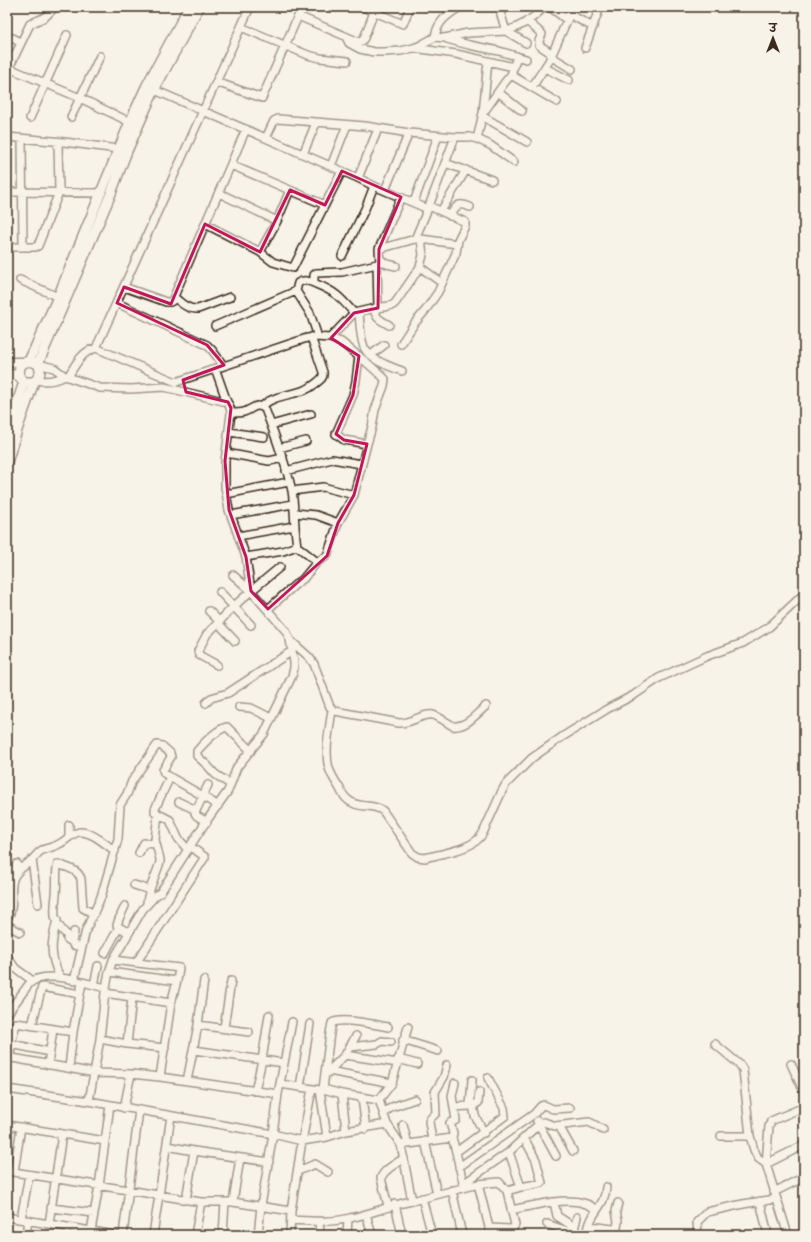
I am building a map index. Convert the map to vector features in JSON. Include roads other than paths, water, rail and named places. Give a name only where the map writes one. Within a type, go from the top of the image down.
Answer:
[{"type":"main road","points":[[7,434],[21,379],[20,366],[31,362],[110,196],[150,88],[188,7]]},
{"type":"main road","points":[[31,362],[130,122],[199,7]]},
{"type":"main road","points":[[7,462],[35,381],[40,374],[40,370],[31,362]]},
{"type":"main road","points":[[21,379],[35,381]]},
{"type":"street","points":[[55,7],[45,17],[30,24],[8,70],[80,98],[130,122]]},
{"type":"street","points":[[96,348],[250,7]]},
{"type":"street","points":[[216,82],[262,98],[302,7]]},
{"type":"street","points":[[364,7],[403,24],[410,7]]},
{"type":"street","points":[[435,37],[436,30],[442,19],[459,7]]},
{"type":"street","points":[[445,38],[468,33],[506,31],[527,22],[538,14],[544,7]]},
{"type":"street","points":[[550,7],[570,14],[593,27]]},
{"type":"street","points":[[585,48],[600,7]]},
{"type":"street","points":[[298,16],[359,42],[362,41],[374,12]]},
{"type":"street","points":[[532,87],[551,55],[570,14]]},
{"type":"street","points":[[501,15],[506,31],[526,43]]},
{"type":"street","points":[[527,22],[542,34],[539,41],[539,46],[572,69]]},
{"type":"street","points":[[241,27],[314,57],[347,61]]},
{"type":"street","points":[[30,118],[67,35]]},
{"type":"street","points":[[346,37],[349,43],[354,46],[374,52],[401,51],[419,46],[435,37],[445,38],[469,45],[500,50],[526,60]]},
{"type":"street","points":[[7,40],[13,38],[21,43]]},
{"type":"street","points":[[413,48],[456,54],[514,67]]},
{"type":"street","points":[[71,117],[100,56]]},
{"type":"street","points":[[483,115],[511,75],[517,56]]},
{"type":"street","points":[[477,139],[483,115],[488,61]]},
{"type":"street","points":[[544,68],[569,80]]},
{"type":"street","points":[[511,75],[557,102]]},
{"type":"street","points":[[150,88],[374,186],[429,208],[441,211],[463,221],[466,224],[458,240],[456,253],[434,298],[401,344]]},
{"type":"street","points":[[498,92],[522,111]]},
{"type":"street","points":[[483,115],[528,142]]},
{"type":"street","points":[[266,138],[274,121],[278,119],[297,120],[438,136],[468,137],[490,145],[514,162]]},
{"type":"street","points":[[303,154],[316,123]]},
{"type":"street","points":[[331,166],[347,125]]},
{"type":"street","points":[[358,178],[378,128]]},
{"type":"street","points":[[120,295],[166,302],[172,301],[246,129]]},
{"type":"street","points":[[386,190],[409,133]]},
{"type":"street","points":[[414,202],[438,136]]},
{"type":"street","points":[[7,137],[118,149]]},
{"type":"street","points":[[330,338],[356,313],[393,305],[420,267],[423,255],[418,239],[455,137]]},
{"type":"street","points":[[22,139],[23,247]]},
{"type":"street","points":[[7,247],[38,246],[59,192],[58,142]]},
{"type":"street","points":[[445,162],[492,180]]},
{"type":"street","points":[[231,164],[325,206]]},
{"type":"street","points":[[441,211],[466,170]]},
{"type":"street","points":[[205,224],[260,252],[273,262],[294,268],[342,171]]},
{"type":"street","points":[[342,256],[365,209],[374,186]]},
{"type":"street","points":[[260,252],[277,221],[290,190]]},
{"type":"street","points":[[7,192],[101,192]]},
{"type":"street","points":[[219,193],[277,221]]},
{"type":"street","points":[[389,324],[376,317],[374,313],[376,308],[379,249],[401,197]]},
{"type":"street","points":[[450,216],[458,205],[464,205],[470,208]]},
{"type":"street","points":[[379,249],[418,239],[457,244]]},
{"type":"street","points":[[314,283],[314,276],[316,273],[342,272],[379,262],[396,266]]},
{"type":"street","points":[[420,267],[442,283]]},
{"type":"street","points":[[20,280],[58,297]]},
{"type":"street","points":[[318,337],[310,313],[296,291],[296,285],[300,281],[309,281],[333,291],[338,295],[356,313],[365,349],[381,363],[402,371]]},
{"type":"street","points":[[215,326],[296,291]]},
{"type":"street","points":[[120,295],[207,345],[224,365]]},
{"type":"street","points":[[174,297],[193,310],[230,297]]},
{"type":"street","points":[[231,413],[244,412],[270,400],[307,390],[322,379],[323,372],[311,337]]},
{"type":"street","points":[[164,387],[243,358],[311,337],[330,338],[341,342],[385,379],[375,410],[374,421],[361,464],[354,495],[338,523],[327,556],[317,562],[304,579],[296,584],[268,609]]},
{"type":"street","points":[[371,355],[384,345]]},
{"type":"street","points":[[35,381],[46,382],[57,380],[66,376],[84,354],[96,348],[176,382]]},
{"type":"street","points":[[359,356],[353,395],[336,434],[344,440],[367,444]]},
{"type":"street","points":[[7,362],[31,362],[54,368],[66,376],[100,388],[131,389],[164,387],[227,402]]},
{"type":"street","points":[[215,368],[227,402],[231,408],[225,461],[226,494],[229,510],[246,557],[251,591]]},
{"type":"street","points":[[7,373],[21,379]]},
{"type":"street","points":[[183,380],[186,392]]},
{"type":"street","points":[[258,406],[265,409],[279,448],[278,459],[286,471],[285,483],[292,491],[297,546],[317,562]]},
{"type":"street","points":[[271,425],[311,414]]},
{"type":"street","points":[[229,432],[264,437]]},
{"type":"street","points":[[279,448],[306,441]]},
{"type":"street","points":[[226,453],[268,461],[278,459]]},
{"type":"street","points":[[286,471],[332,459],[361,464]]},
{"type":"street","points":[[226,494],[285,483]]},
{"type":"street","points":[[292,491],[323,487],[354,495]]},
{"type":"street","points":[[231,515],[292,504]]},
{"type":"street","points":[[295,513],[316,515],[338,523]]},
{"type":"street","points":[[238,536],[294,526]]},
{"type":"street","points":[[246,557],[297,546]]},
{"type":"street","points":[[217,665],[199,655],[198,651],[207,634],[251,591],[280,567]]},
{"type":"street","points":[[89,1101],[95,1073],[109,972],[113,960],[147,903],[160,893],[206,822],[228,792],[237,767],[264,734],[292,676],[294,662],[290,640],[286,631],[251,591],[233,575]]},
{"type":"street","points":[[220,592],[252,625]]},
{"type":"street","points":[[290,640],[309,657],[314,664],[332,709],[327,761],[331,774],[343,795],[352,803],[360,806],[376,807],[383,811],[412,853],[418,857],[424,858],[461,848],[472,844],[480,838],[506,784],[532,758],[562,737],[659,678],[707,656],[743,643],[769,627],[804,594]]},
{"type":"street","points":[[209,611],[235,640]]},
{"type":"street","points":[[206,703],[211,698],[228,693],[292,651]]},
{"type":"street","points":[[332,709],[399,723],[433,715],[456,727],[463,725],[486,706]]},
{"type":"street","points":[[239,707],[251,708],[271,718]]},
{"type":"street","points":[[230,784],[213,773],[197,756],[197,750],[216,733],[227,727],[251,751]]},
{"type":"street","points":[[74,981],[86,930],[101,898],[119,835],[120,805],[127,794],[132,781],[157,746],[162,746],[171,755],[170,760],[163,770],[164,773],[218,806]]},
{"type":"street","points":[[136,963],[205,856],[190,848],[178,838],[170,820],[156,814],[155,810],[170,777]]},
{"type":"street","points":[[206,822],[196,815],[196,810],[208,785]]},
{"type":"street","points":[[179,802],[196,810]]},
{"type":"street","points":[[147,903],[148,893],[160,862],[155,836],[158,814]]},
{"type":"street","points":[[69,825],[70,837]]},
{"type":"street","points":[[7,918],[10,914],[9,902],[13,879],[15,875],[38,853],[59,844],[77,832],[87,833],[114,851]]},
{"type":"street","points":[[139,853],[144,843],[156,844]]},
{"type":"street","points":[[32,860],[38,904]]},
{"type":"street","points":[[11,890],[10,873],[16,864]]},
{"type":"street","points":[[82,947],[73,945],[68,939],[54,912],[58,866],[75,871],[80,875],[83,908],[94,914]]},
{"type":"street","points":[[134,885],[150,890]]},
{"type":"street","points":[[106,953],[119,927],[117,923],[125,906]]},
{"type":"street","points":[[57,920],[52,947],[55,966],[60,977]]},
{"type":"street","points":[[7,925],[20,932]]},
{"type":"street","points":[[119,927],[129,932]]},
{"type":"street","points":[[72,942],[74,932]]},
{"type":"street","points":[[7,956],[15,968],[33,981]]},
{"type":"street","points":[[113,960],[179,968],[171,1003],[160,1077]]},
{"type":"street","points":[[94,985],[98,966]]},
{"type":"street","points":[[109,972],[177,981]]},
{"type":"street","points":[[7,1014],[33,981],[40,978],[60,977],[94,985],[106,991],[132,998],[171,1003]]},
{"type":"street","points":[[187,1081],[194,1050],[204,980]]},
{"type":"street","points":[[224,1028],[231,981]]},
{"type":"street","points":[[69,1068],[73,1032],[82,983]]},
{"type":"street","points":[[32,1025],[42,987],[80,994]]},
{"type":"street","points":[[127,1044],[132,998]]},
{"type":"street","points":[[255,1091],[262,1060],[269,1015]]},
{"type":"street","points":[[327,1137],[321,1090],[327,1073],[332,1023],[334,1021],[354,1021],[388,1027]]},
{"type":"street","points":[[258,1235],[278,1094],[292,1022]]},
{"type":"street","points":[[73,1032],[16,1023],[9,1057],[95,1073],[131,1074],[160,1077],[278,1094]]},
{"type":"street","points":[[300,1087],[310,1024]]},
{"type":"street","points":[[198,1025],[249,1032]]},
{"type":"street","points":[[379,1100],[392,1083],[403,1040],[408,1027]]},
{"type":"street","points":[[48,1065],[53,1029]]},
{"type":"street","points":[[327,1073],[345,1055],[356,1036]]},
{"type":"street","points":[[100,1039],[164,1048]]},
{"type":"street","points":[[403,1040],[438,1051]]},
{"type":"street","points":[[350,1047],[377,1044],[382,1041],[391,1042]]},
{"type":"street","points":[[11,1044],[50,1052]]},
{"type":"street","points":[[715,1044],[740,1065],[743,1070],[750,1136],[756,1155],[766,1164]]},
{"type":"street","points":[[194,1050],[284,1063]]},
{"type":"street","points":[[345,1055],[417,1064]]},
{"type":"street","points":[[791,1064],[804,1092]]},
{"type":"street","points":[[437,1194],[429,1140],[429,1122],[436,1113],[435,1092],[444,1077],[447,1065]]},
{"type":"street","points":[[327,1073],[392,1083]]},
{"type":"street","points":[[124,1108],[131,1074]]},
{"type":"street","points":[[456,1152],[484,1133],[505,1116],[504,1108],[488,1078]]},
{"type":"street","points":[[472,1080],[471,1105],[484,1133]]},
{"type":"street","points":[[455,1083],[452,1096],[456,1120],[450,1123],[453,1133],[452,1138],[464,1185]]},
{"type":"street","points":[[280,1084],[379,1100]]},
{"type":"street","points":[[7,1089],[89,1101],[273,1134],[302,1141],[387,1124]]},
{"type":"street","points":[[290,1235],[291,1211],[312,1089]]},
{"type":"street","points":[[454,1107],[478,1103],[479,1092]]},
{"type":"street","points":[[342,1094],[346,1132]]},
{"type":"street","points":[[362,1098],[366,1129]]},
{"type":"street","points":[[384,1114],[392,1107],[415,1099]]},
{"type":"street","points":[[379,1100],[387,1124],[404,1144]]},
{"type":"street","points":[[90,1230],[99,1186],[110,1105]]},
{"type":"street","points":[[459,1167],[534,1114],[541,1106],[544,1105],[553,1108],[570,1108]]},
{"type":"street","points":[[788,1235],[766,1164],[769,1126],[771,1121],[804,1107]]},
{"type":"street","points":[[123,1235],[139,1110]]},
{"type":"street","points":[[534,1114],[556,1156]]},
{"type":"street","points":[[153,1235],[171,1116]]},
{"type":"street","points":[[291,1220],[319,1222],[348,1219],[392,1205],[452,1190],[464,1185],[509,1152],[539,1124],[544,1122],[552,1126],[559,1126],[589,1122],[595,1124],[603,1130]]},
{"type":"street","points":[[7,1125],[105,1141]]},
{"type":"street","points":[[403,1125],[404,1158],[412,1200]]},
{"type":"street","points":[[559,1126],[573,1151]]},
{"type":"street","points":[[21,1127],[10,1172],[186,1200],[201,1202],[229,1202],[291,1211]]},
{"type":"street","points":[[49,1224],[62,1134]]},
{"type":"street","points":[[722,1136],[750,1136]]},
{"type":"street","points":[[404,1144],[452,1138]]},
{"type":"street","points":[[507,1191],[542,1182],[536,1160],[524,1138]]},
{"type":"street","points":[[766,1164],[804,1144]]},
{"type":"street","points":[[167,1146],[269,1162]]},
{"type":"street","points":[[186,1200],[194,1151]]},
{"type":"street","points":[[509,1152],[521,1187]]},
{"type":"street","points":[[224,1235],[229,1202],[240,1158]]},
{"type":"street","points":[[402,1235],[381,1178],[385,1171],[404,1158]]},
{"type":"street","points":[[298,1171],[315,1164],[328,1172]]},
{"type":"street","points":[[26,1235],[25,1220],[29,1175]]},
{"type":"street","points":[[698,1235],[697,1222],[707,1212],[760,1201],[775,1195],[804,1177]]},
{"type":"street","points":[[464,1185],[499,1182],[507,1191],[515,1225],[513,1228],[490,1232],[478,1184]]},
{"type":"street","points":[[587,1235],[591,1220],[603,1200],[606,1187]]},
{"type":"street","points":[[452,1190],[462,1235]]},
{"type":"street","points":[[422,1198],[432,1235]]},
{"type":"street","points":[[760,1201],[768,1235]]},
{"type":"street","points":[[195,1235],[201,1202]]},
{"type":"street","points":[[511,1210],[554,1202],[579,1202],[588,1204],[597,1210]]},
{"type":"street","points":[[554,1202],[557,1216],[573,1232]]},
{"type":"street","points":[[589,1226],[613,1229],[617,1228],[618,1221],[616,1211],[618,1203]]},
{"type":"street","points":[[51,1208],[94,1213]]},
{"type":"street","points":[[366,1214],[372,1235]]},
{"type":"street","points":[[573,1232],[577,1216]]},
{"type":"street","points":[[7,1217],[115,1235]]},
{"type":"street","points":[[347,1235],[348,1219]]},
{"type":"street","points":[[319,1222],[320,1235]]},
{"type":"street","points":[[547,1224],[573,1232]]}]
